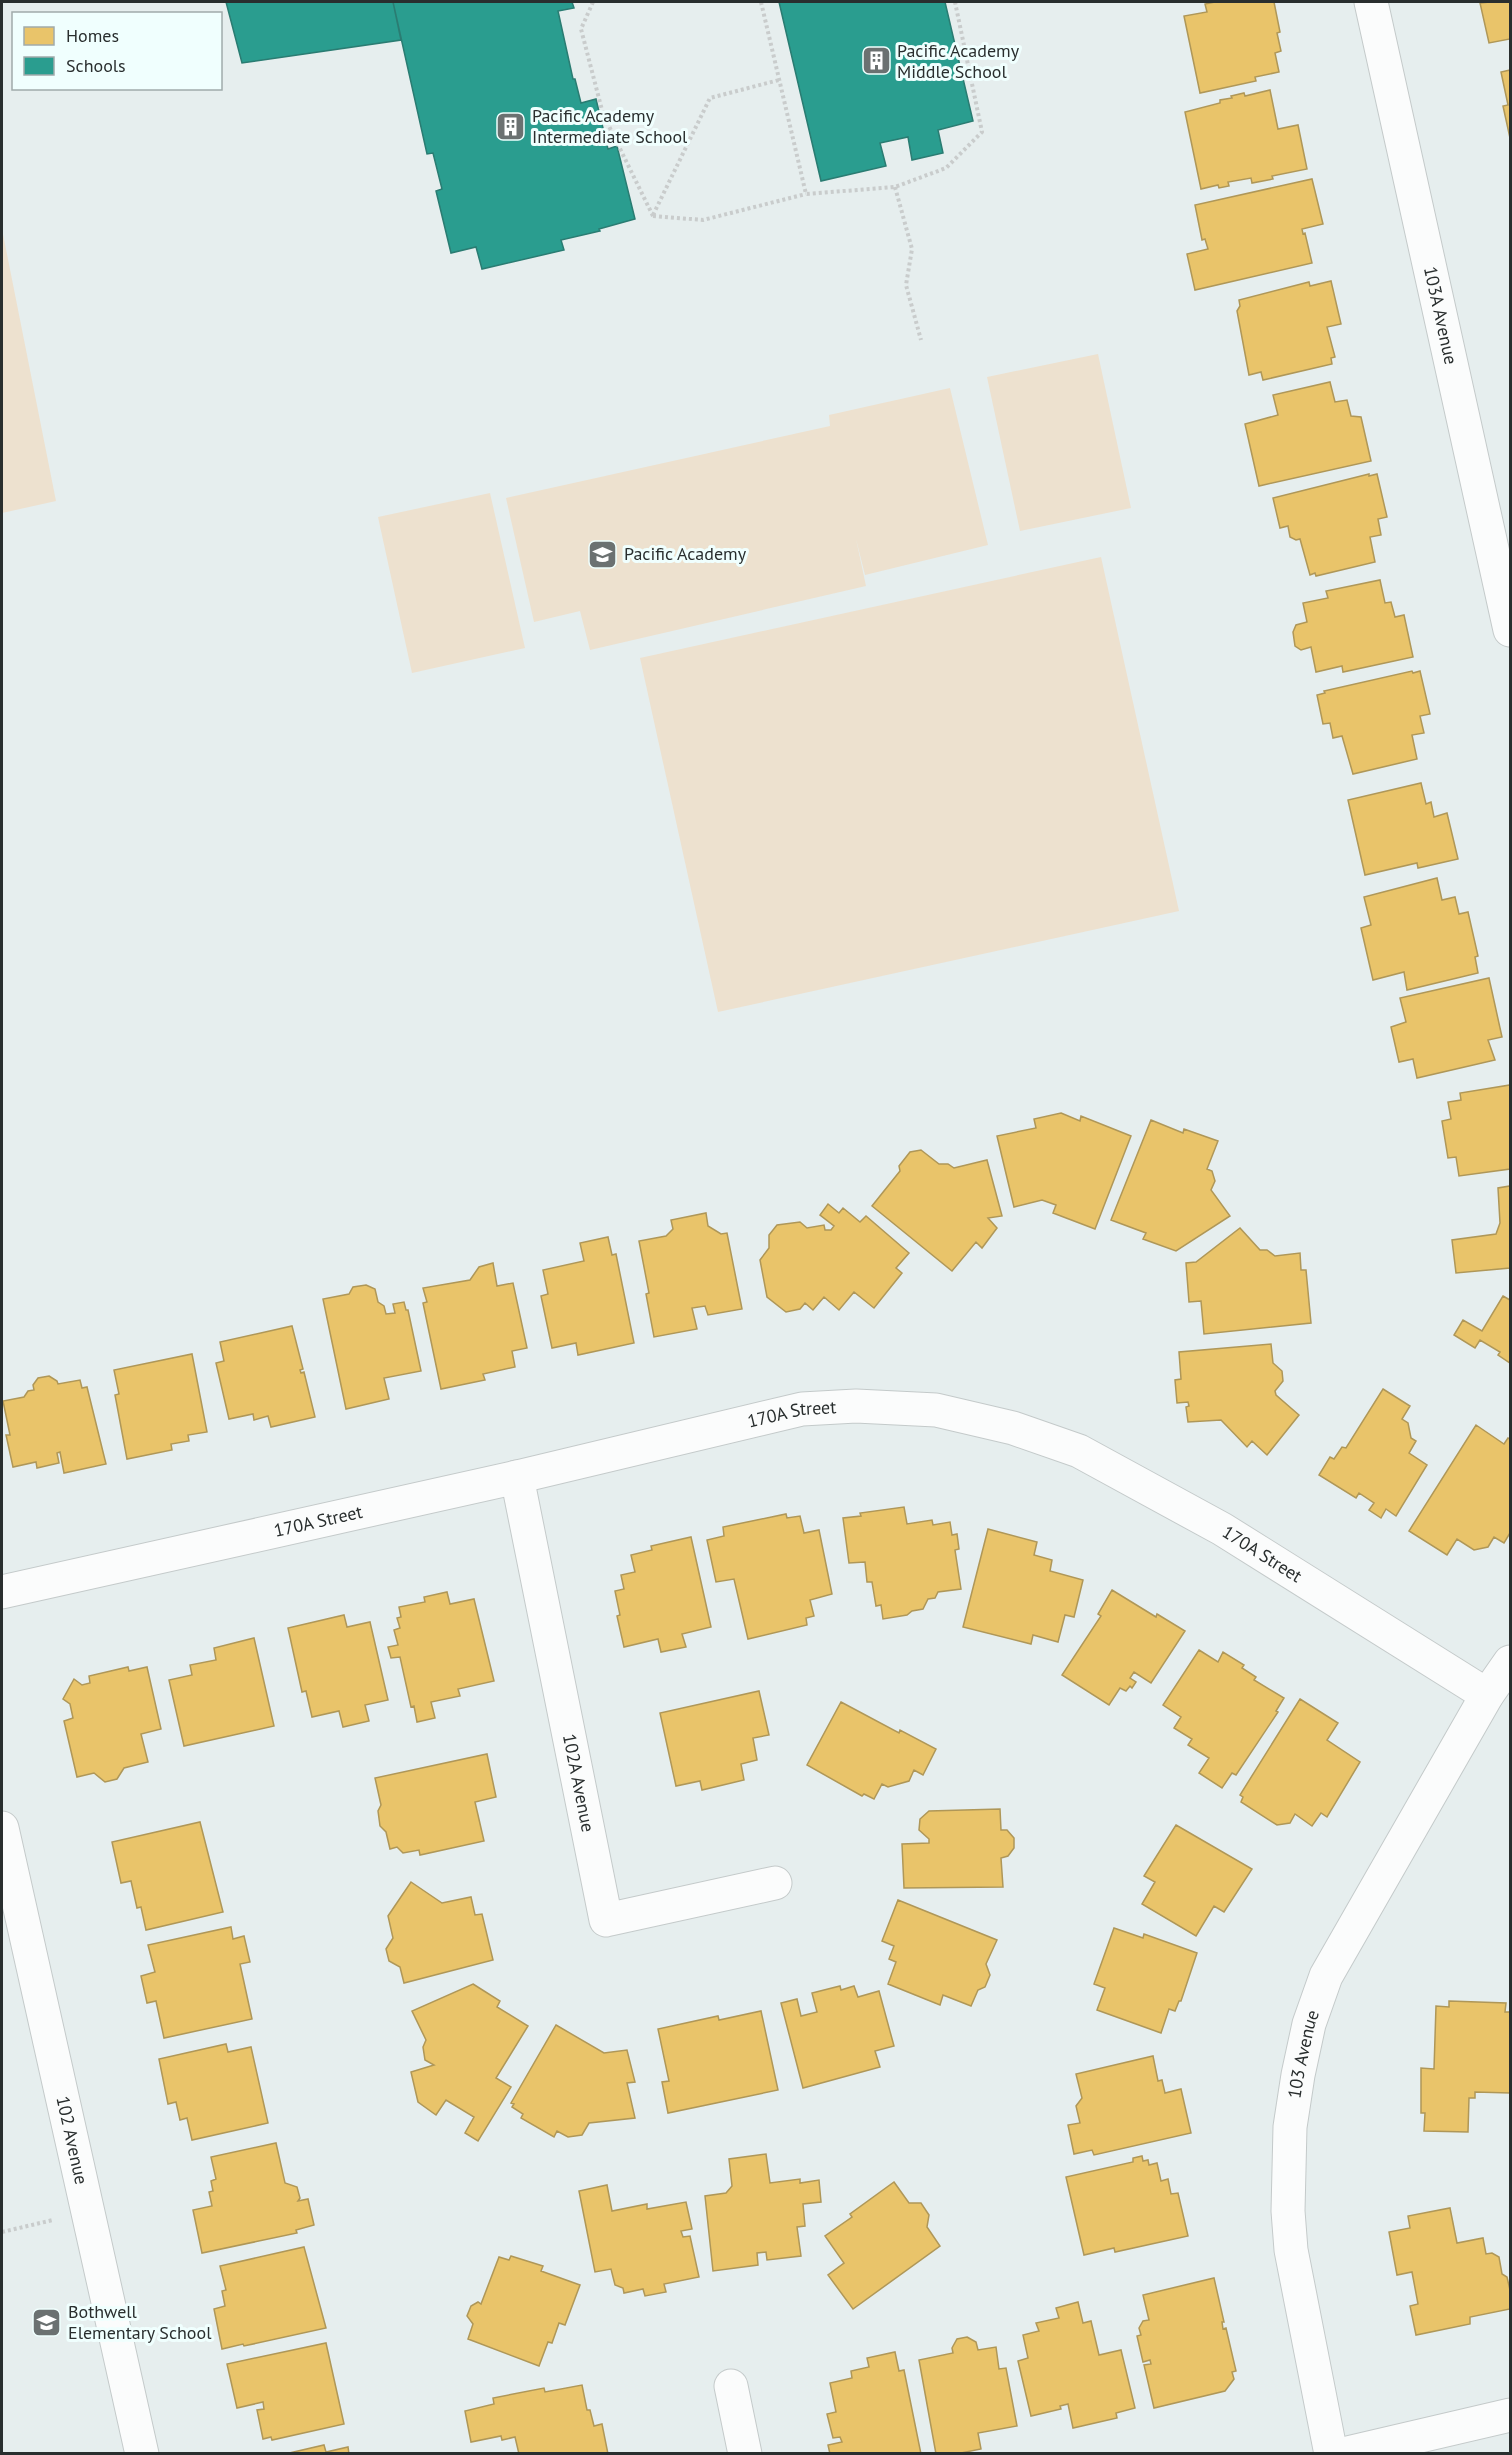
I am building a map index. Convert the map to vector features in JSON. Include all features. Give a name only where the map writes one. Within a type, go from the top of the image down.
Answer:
[{"type":"street","name":"103A Avenue","points":[[1371,2],[1510,630]]},
{"type":"street","name":"170A Street","points":[[2,1592],[517,1477],[802,1409],[856,1406],[936,1410],[1013,1428],[1079,1451],[1222,1529],[1486,1695]]},
{"type":"street","name":"102A Avenue","points":[[517,1477],[606,1920],[775,1883]]},
{"type":"street","points":[[1486,1695],[1510,1662]]},
{"type":"street","name":"103 Avenue","points":[[1331,2454],[1291,2250],[1287,2169],[1290,2127],[1298,2075],[1309,2024],[1326,1976],[1486,1695]]},
{"type":"street","name":"102 Avenue","points":[[2,1828],[141,2454]]},
{"type":"street","points":[[730,2386],[745,2454]]},
{"type":"street","points":[[1343,2454],[1510,2415]]},
{"type":"path","points":[[592,2],[581,29],[603,114],[652,216]]},
{"type":"path","points":[[761,2],[806,194]]},
{"type":"path","points":[[652,216],[703,220],[806,194],[895,188],[946,168],[982,132],[955,2]]},
{"type":"path","points":[[652,216],[710,98],[779,80]]},
{"type":"path","points":[[895,188],[912,249],[906,285],[921,340]]},
{"type":"path","points":[[2,2232],[63,2218]]},
{"type":"shaded area","points":[[2,229],[56,501],[2,513]]},
{"type":"shaded area","points":[[1098,354],[1131,508],[1020,531],[987,377]]},
{"type":"shaded area","points":[[950,388],[988,545],[865,575],[856,539],[866,586],[590,650],[580,611],[534,622],[506,498],[830,426],[829,415]]},
{"type":"shaded area","points":[[490,493],[525,648],[412,673],[378,517]]},
{"type":"shaded area","points":[[1101,557],[1179,911],[718,1012],[640,658]]},
{"type":"building: Homes","points":[[1274,2],[1280,32],[1277,33],[1281,51],[1275,53],[1279,72],[1255,77],[1256,81],[1200,93],[1184,16],[1207,12],[1205,4]]},
{"type":"building: Homes","points":[[1510,2],[1510,39],[1489,43],[1480,3]]},
{"type":"building: Homes","points":[[1510,70],[1510,138],[1503,106],[1508,105],[1501,72]]},
{"type":"building: Homes","points":[[1270,90],[1278,129],[1298,125],[1307,169],[1272,176],[1273,179],[1252,183],[1251,178],[1228,182],[1229,186],[1219,188],[1218,185],[1201,189],[1185,112],[1220,103],[1220,100],[1232,98],[1231,96],[1244,93],[1245,96]]},
{"type":"building: Homes","points":[[1312,179],[1323,224],[1302,229],[1312,263],[1195,290],[1187,254],[1208,249],[1205,239],[1202,240],[1195,205]]},
{"type":"building: Homes","points":[[1331,281],[1341,324],[1327,327],[1335,357],[1331,358],[1332,364],[1263,380],[1261,372],[1249,375],[1237,311],[1240,306],[1239,300],[1309,282],[1310,286]]},
{"type":"building: Homes","points":[[1330,382],[1335,402],[1347,400],[1351,416],[1361,417],[1371,461],[1259,486],[1245,424],[1278,415],[1273,395]]},
{"type":"building: Homes","points":[[1369,474],[1369,476],[1377,474],[1387,517],[1378,519],[1381,535],[1370,537],[1375,562],[1316,576],[1315,573],[1310,575],[1300,539],[1290,537],[1288,526],[1280,528],[1273,498]]},
{"type":"building: Homes","points":[[1380,580],[1385,603],[1391,602],[1395,617],[1404,615],[1413,657],[1343,672],[1342,666],[1316,672],[1311,647],[1301,650],[1295,646],[1293,632],[1296,625],[1307,622],[1303,603],[1328,598],[1326,591]]},
{"type":"building: Homes","points":[[1412,671],[1413,673],[1420,671],[1430,714],[1420,716],[1424,733],[1412,735],[1417,759],[1353,774],[1342,736],[1333,738],[1330,723],[1323,724],[1317,695],[1325,693],[1324,691]]},
{"type":"building: Homes","points":[[1421,783],[1426,804],[1431,802],[1434,817],[1447,813],[1458,859],[1418,868],[1417,863],[1365,875],[1348,800]]},
{"type":"building: Homes","points":[[1437,878],[1442,900],[1455,897],[1459,914],[1468,912],[1478,956],[1475,957],[1478,973],[1407,990],[1404,972],[1373,980],[1361,928],[1371,925],[1364,897]]},
{"type":"building: Homes","points":[[1489,978],[1502,1037],[1488,1040],[1495,1060],[1417,1078],[1413,1059],[1399,1062],[1391,1027],[1406,1022],[1400,998]]},
{"type":"building: Homes","points":[[1510,1085],[1510,1169],[1459,1176],[1456,1157],[1448,1158],[1442,1121],[1451,1119],[1448,1102],[1461,1100],[1460,1093]]},
{"type":"building: Homes","points":[[1061,1113],[1080,1121],[1081,1116],[1131,1136],[1095,1229],[1053,1213],[1056,1205],[1042,1200],[1014,1207],[997,1136],[1036,1128],[1034,1119]]},
{"type":"building: Homes","points":[[1151,1120],[1183,1133],[1184,1129],[1218,1141],[1207,1169],[1212,1171],[1215,1181],[1211,1190],[1230,1216],[1176,1251],[1143,1239],[1146,1233],[1111,1220]]},
{"type":"building: Homes","points":[[921,1150],[939,1164],[948,1164],[954,1168],[987,1160],[1002,1216],[988,1218],[997,1228],[982,1248],[976,1242],[952,1271],[872,1206],[900,1171],[899,1166],[910,1152]]},
{"type":"building: Homes","points":[[1510,1186],[1510,1268],[1456,1273],[1452,1240],[1496,1234],[1500,1223],[1498,1188]]},
{"type":"building: Homes","points":[[828,1204],[839,1213],[843,1208],[860,1222],[866,1216],[909,1253],[896,1268],[902,1273],[874,1308],[854,1292],[839,1310],[824,1297],[813,1310],[805,1303],[800,1309],[786,1312],[767,1297],[760,1260],[769,1248],[769,1235],[777,1225],[800,1222],[807,1228],[824,1225],[825,1230],[831,1230],[834,1226],[820,1215]]},
{"type":"building: Homes","points":[[706,1213],[708,1226],[721,1234],[727,1233],[742,1309],[708,1315],[705,1306],[692,1308],[697,1329],[654,1337],[646,1294],[649,1293],[639,1241],[666,1236],[673,1229],[671,1220]]},
{"type":"building: Homes","points":[[1240,1228],[1260,1250],[1267,1250],[1275,1256],[1300,1253],[1301,1270],[1306,1270],[1311,1323],[1204,1334],[1201,1301],[1189,1302],[1186,1263],[1196,1262]]},
{"type":"building: Homes","points":[[608,1237],[612,1255],[616,1254],[634,1343],[578,1355],[576,1343],[552,1348],[541,1296],[548,1294],[543,1270],[584,1261],[580,1243]]},
{"type":"building: Homes","points":[[493,1263],[497,1286],[513,1283],[527,1348],[512,1351],[515,1367],[483,1374],[485,1380],[441,1389],[423,1303],[427,1302],[423,1288],[470,1280],[479,1267]]},
{"type":"building: Homes","points":[[366,1285],[375,1289],[378,1302],[384,1306],[386,1314],[395,1313],[393,1304],[404,1302],[408,1310],[421,1371],[384,1378],[389,1399],[346,1409],[323,1299],[349,1294],[353,1287]]},
{"type":"building: Homes","points":[[1503,1296],[1510,1300],[1510,1363],[1498,1355],[1500,1352],[1480,1340],[1475,1348],[1454,1335],[1463,1320],[1482,1331]]},
{"type":"building: Homes","points":[[292,1326],[303,1369],[300,1370],[301,1373],[304,1372],[315,1417],[271,1427],[268,1416],[254,1420],[253,1414],[229,1419],[216,1363],[224,1361],[220,1342]]},
{"type":"building: Homes","points":[[1271,1344],[1273,1363],[1282,1371],[1283,1381],[1275,1391],[1276,1395],[1299,1415],[1267,1455],[1252,1441],[1247,1447],[1221,1420],[1188,1422],[1186,1407],[1189,1406],[1188,1402],[1177,1403],[1175,1380],[1181,1379],[1179,1352]]},
{"type":"building: Homes","points":[[192,1354],[207,1432],[188,1435],[189,1441],[171,1444],[172,1450],[127,1459],[115,1395],[119,1394],[114,1370]]},
{"type":"building: Homes","points":[[49,1376],[58,1384],[80,1380],[82,1388],[87,1387],[106,1464],[64,1473],[60,1452],[57,1453],[59,1463],[37,1468],[36,1462],[13,1467],[6,1435],[10,1435],[3,1401],[24,1397],[28,1391],[34,1390],[33,1385],[38,1378]]},
{"type":"building: Homes","points":[[1383,1389],[1410,1406],[1402,1419],[1408,1423],[1411,1438],[1416,1441],[1409,1453],[1427,1465],[1396,1516],[1386,1509],[1381,1518],[1369,1510],[1374,1503],[1359,1493],[1356,1498],[1319,1475],[1330,1457],[1334,1459],[1342,1447],[1346,1448]]},
{"type":"building: Homes","points":[[1476,1425],[1504,1444],[1508,1438],[1510,1439],[1510,1533],[1504,1543],[1494,1537],[1488,1547],[1474,1550],[1457,1539],[1447,1555],[1409,1531]]},
{"type":"building: Homes","points":[[904,1507],[907,1524],[932,1520],[933,1525],[950,1522],[952,1535],[957,1534],[959,1549],[955,1550],[961,1589],[938,1592],[935,1598],[928,1599],[923,1609],[912,1611],[907,1615],[883,1619],[881,1605],[876,1606],[872,1582],[867,1582],[865,1562],[849,1563],[843,1518],[861,1516],[860,1513]]},
{"type":"building: Homes","points":[[786,1514],[787,1518],[800,1516],[804,1533],[819,1530],[832,1594],[810,1600],[814,1616],[806,1618],[807,1625],[748,1639],[734,1579],[716,1582],[707,1540],[724,1536],[723,1527]]},
{"type":"building: Homes","points":[[988,1529],[1037,1542],[1034,1555],[1052,1560],[1050,1571],[1083,1580],[1074,1617],[1065,1615],[1058,1642],[1033,1635],[1031,1644],[963,1627]]},
{"type":"building: Homes","points":[[691,1537],[711,1627],[682,1634],[686,1647],[661,1652],[658,1639],[624,1647],[617,1616],[620,1615],[615,1591],[624,1589],[621,1575],[635,1572],[631,1555],[652,1550],[651,1546]]},
{"type":"building: Homes","points":[[1112,1590],[1156,1617],[1157,1614],[1185,1631],[1151,1683],[1134,1672],[1130,1678],[1136,1682],[1132,1688],[1130,1686],[1126,1691],[1120,1688],[1109,1705],[1062,1675],[1101,1616],[1098,1614]]},
{"type":"building: Homes","points":[[447,1592],[450,1604],[474,1599],[494,1681],[458,1689],[460,1696],[431,1702],[435,1718],[417,1722],[414,1706],[411,1707],[400,1657],[391,1658],[388,1647],[398,1645],[394,1630],[400,1628],[397,1618],[401,1617],[399,1607],[425,1602],[424,1597]]},
{"type":"building: Homes","points":[[344,1615],[347,1627],[370,1622],[388,1700],[365,1705],[369,1721],[343,1727],[339,1711],[312,1717],[306,1691],[302,1692],[288,1628]]},
{"type":"building: Homes","points":[[254,1638],[274,1726],[184,1746],[169,1680],[192,1675],[190,1665],[216,1660],[214,1648]]},
{"type":"building: Homes","points":[[1199,1650],[1218,1662],[1223,1652],[1244,1665],[1242,1668],[1256,1677],[1254,1680],[1284,1698],[1276,1711],[1278,1712],[1236,1775],[1232,1773],[1222,1788],[1199,1773],[1209,1758],[1188,1745],[1192,1739],[1174,1728],[1181,1717],[1163,1705]]},
{"type":"building: Homes","points":[[128,1667],[129,1671],[147,1667],[161,1729],[141,1734],[148,1762],[124,1768],[117,1779],[105,1782],[94,1773],[77,1777],[64,1721],[73,1718],[70,1704],[63,1699],[74,1679],[82,1685],[90,1683],[89,1676]]},
{"type":"building: Homes","points":[[759,1691],[769,1735],[753,1738],[757,1760],[741,1764],[744,1780],[702,1790],[700,1781],[676,1786],[660,1713]]},
{"type":"building: Homes","points":[[1300,1699],[1338,1723],[1327,1740],[1360,1762],[1327,1817],[1321,1813],[1312,1826],[1295,1814],[1290,1823],[1277,1825],[1241,1802],[1243,1797],[1240,1795]]},
{"type":"building: Homes","points":[[841,1702],[899,1733],[900,1730],[936,1749],[923,1775],[914,1770],[909,1781],[888,1787],[882,1784],[874,1799],[864,1794],[862,1796],[807,1765]]},
{"type":"building: Homes","points":[[487,1754],[496,1797],[475,1802],[484,1841],[420,1855],[419,1850],[403,1853],[397,1847],[390,1849],[386,1832],[380,1826],[378,1811],[381,1805],[375,1778]]},
{"type":"building: Homes","points":[[1000,1809],[1001,1830],[1007,1830],[1014,1838],[1014,1848],[1008,1856],[1001,1858],[1003,1887],[904,1888],[902,1844],[929,1843],[929,1839],[919,1830],[920,1819],[929,1811]]},
{"type":"building: Homes","points":[[200,1822],[223,1912],[146,1930],[141,1907],[137,1908],[131,1881],[121,1883],[112,1842]]},
{"type":"building: Homes","points":[[1176,1825],[1252,1869],[1224,1912],[1214,1906],[1196,1936],[1142,1904],[1155,1882],[1144,1876]]},
{"type":"building: Homes","points":[[411,1882],[442,1903],[471,1897],[475,1915],[482,1914],[493,1960],[404,1983],[400,1967],[389,1961],[386,1949],[393,1938],[388,1916]]},
{"type":"building: Homes","points":[[898,1900],[997,1940],[986,1964],[990,1975],[985,1987],[978,1990],[971,2006],[943,1995],[940,2005],[888,1984],[896,1962],[889,1959],[894,1946],[882,1941]]},
{"type":"building: Homes","points":[[231,1927],[233,1939],[244,1936],[250,1962],[240,1964],[252,2019],[164,2038],[156,2001],[147,2003],[141,1976],[155,1972],[148,1945]]},
{"type":"building: Homes","points":[[1114,1928],[1143,1938],[1144,1934],[1197,1953],[1181,2001],[1175,2011],[1169,2009],[1161,2033],[1097,2010],[1105,1988],[1094,1984]]},
{"type":"building: Homes","points":[[473,1984],[500,2001],[497,2007],[528,2026],[496,2078],[511,2087],[478,2141],[465,2133],[474,2117],[446,2100],[436,2115],[418,2102],[411,2072],[434,2065],[425,2060],[423,2047],[426,2040],[412,2011]]},
{"type":"building: Homes","points":[[840,1986],[841,1990],[854,1986],[858,1997],[879,1991],[894,2046],[875,2051],[880,2067],[803,2088],[781,2003],[797,1999],[801,2016],[817,2012],[812,1993]]},
{"type":"building: Homes","points":[[1449,2001],[1506,2003],[1505,2012],[1510,2012],[1510,2093],[1475,2092],[1475,2098],[1469,2098],[1468,2132],[1424,2131],[1425,2113],[1421,2113],[1421,2068],[1434,2069],[1436,2006],[1449,2007]]},
{"type":"building: Homes","points":[[761,2011],[778,2090],[668,2113],[662,2082],[669,2081],[658,2029],[718,2016],[719,2020]]},
{"type":"building: Homes","points":[[556,2025],[604,2053],[627,2050],[635,2082],[627,2083],[635,2118],[589,2123],[582,2135],[568,2137],[557,2131],[554,2137],[521,2118],[523,2114],[512,2107],[514,2104],[511,2103]]},
{"type":"building: Homes","points":[[226,2044],[228,2052],[251,2047],[268,2123],[192,2140],[187,2118],[180,2120],[176,2102],[168,2104],[159,2059]]},
{"type":"building: Homes","points":[[1153,2056],[1158,2081],[1162,2080],[1165,2093],[1181,2089],[1191,2133],[1094,2155],[1092,2150],[1074,2154],[1068,2125],[1080,2123],[1076,2106],[1082,2098],[1076,2074]]},
{"type":"building: Homes","points":[[276,2143],[285,2183],[297,2187],[300,2198],[298,2201],[308,2199],[314,2225],[296,2230],[297,2233],[202,2253],[193,2210],[212,2206],[209,2192],[213,2191],[211,2181],[216,2179],[211,2157]]},
{"type":"building: Homes","points":[[766,2154],[770,2183],[800,2179],[800,2183],[819,2180],[821,2202],[803,2204],[805,2226],[797,2227],[801,2256],[767,2260],[766,2252],[757,2253],[758,2265],[713,2271],[705,2196],[726,2193],[732,2186],[729,2159]]},
{"type":"building: Homes","points":[[1142,2156],[1143,2161],[1148,2160],[1149,2165],[1157,2163],[1161,2181],[1168,2179],[1171,2194],[1178,2193],[1188,2236],[1115,2252],[1114,2248],[1084,2255],[1066,2177],[1133,2162],[1133,2158]]},
{"type":"building: Homes","points":[[894,2182],[909,2203],[921,2203],[929,2215],[927,2227],[940,2246],[853,2309],[828,2275],[844,2263],[825,2236],[852,2217],[850,2214]]},
{"type":"building: Homes","points":[[607,2185],[612,2211],[647,2204],[647,2209],[686,2202],[692,2229],[681,2231],[683,2237],[690,2236],[699,2277],[664,2284],[666,2292],[645,2296],[643,2289],[624,2293],[623,2288],[615,2285],[611,2269],[595,2272],[579,2191]]},
{"type":"building: Homes","points":[[1450,2208],[1457,2243],[1483,2238],[1486,2254],[1492,2253],[1499,2257],[1502,2274],[1507,2277],[1510,2290],[1510,2309],[1470,2317],[1470,2324],[1416,2335],[1410,2306],[1418,2304],[1412,2272],[1397,2275],[1389,2232],[1410,2228],[1408,2216]]},
{"type":"building: Homes","points":[[304,2247],[326,2328],[222,2349],[214,2309],[225,2306],[222,2291],[226,2290],[220,2266]]},
{"type":"building: Homes","points":[[511,2256],[543,2266],[541,2271],[580,2285],[565,2325],[559,2323],[552,2343],[548,2342],[539,2366],[468,2339],[473,2324],[467,2316],[471,2306],[478,2302],[481,2304],[499,2257],[509,2260]]},
{"type":"building: Homes","points":[[1214,2278],[1224,2322],[1222,2322],[1223,2329],[1226,2328],[1236,2371],[1232,2372],[1234,2379],[1225,2391],[1154,2408],[1144,2365],[1151,2364],[1150,2360],[1143,2362],[1137,2336],[1141,2335],[1139,2328],[1143,2321],[1149,2320],[1143,2295]]},
{"type":"building: Homes","points":[[1078,2302],[1083,2323],[1091,2321],[1099,2355],[1121,2350],[1135,2408],[1116,2413],[1117,2418],[1073,2428],[1068,2404],[1060,2406],[1061,2409],[1031,2416],[1018,2361],[1028,2358],[1023,2335],[1039,2331],[1036,2323],[1059,2318],[1056,2308]]},
{"type":"building: Homes","points":[[967,2337],[976,2342],[978,2350],[996,2347],[999,2369],[1006,2368],[1017,2426],[978,2433],[981,2449],[956,2454],[936,2454],[919,2360],[953,2353],[952,2348],[957,2339]]},
{"type":"building: Homes","points":[[326,2343],[344,2424],[272,2440],[271,2437],[263,2439],[257,2410],[264,2409],[263,2402],[237,2408],[227,2364]]},
{"type":"building: Homes","points":[[895,2352],[899,2371],[904,2370],[921,2454],[830,2454],[828,2445],[842,2442],[840,2437],[833,2438],[827,2414],[836,2412],[830,2383],[852,2378],[851,2371],[869,2367],[867,2358]]},
{"type":"building: Homes","points":[[582,2385],[587,2410],[590,2410],[594,2426],[602,2424],[608,2454],[519,2454],[515,2437],[502,2440],[501,2436],[471,2442],[465,2411],[494,2404],[493,2398],[544,2388],[545,2392]]},
{"type":"building: Homes","points":[[324,2445],[326,2452],[348,2447],[349,2454],[285,2454]]},
{"type":"building: Schools","points":[[226,2],[393,2],[401,40],[242,63]]},
{"type":"building: Schools","name":"Pacific Academy Intermediate School","points":[[393,2],[572,2],[574,8],[558,11],[573,79],[575,79],[581,103],[596,99],[608,149],[617,146],[635,219],[599,229],[600,231],[561,240],[564,250],[482,269],[476,247],[451,253],[436,191],[442,189],[433,153],[427,154]]},
{"type":"building: Schools","name":"Pacific Academy Middle School","points":[[779,2],[945,2],[973,121],[938,130],[943,153],[912,160],[908,137],[880,143],[886,166],[821,181]]},
{"type":"place","name":"Pacific Academy Middle School","points":[[876,61]]},
{"type":"place","name":"Pacific Academy Intermediate School","points":[[511,126]]},
{"type":"place","name":"Pacific Academy","points":[[603,554]]},
{"type":"place","name":"Bothwell Elementary School","points":[[47,2322]]}]
